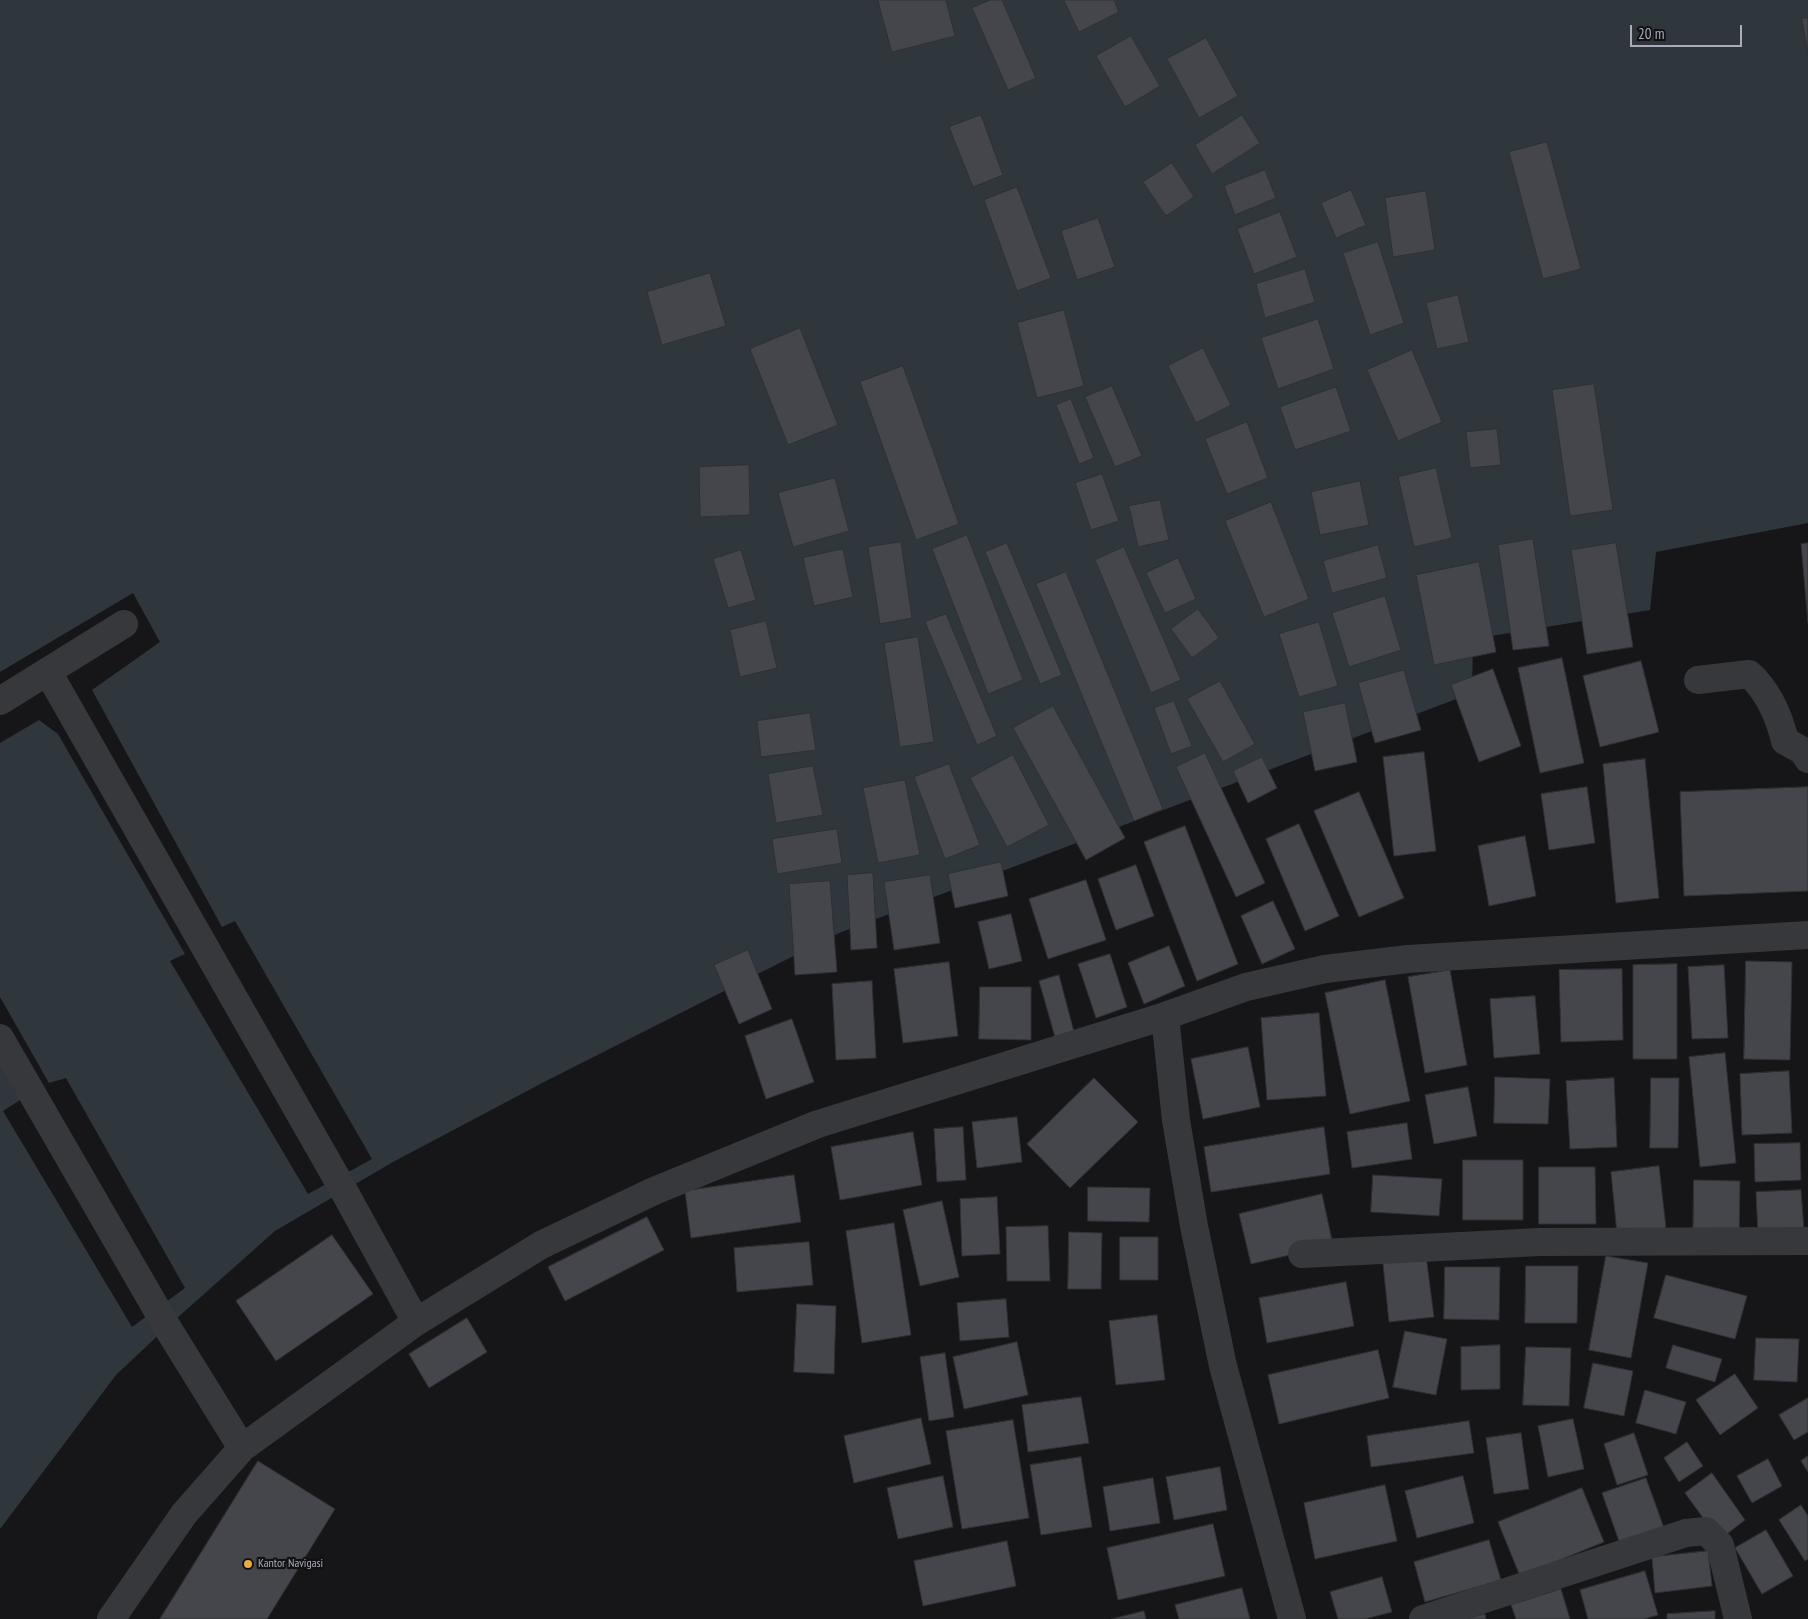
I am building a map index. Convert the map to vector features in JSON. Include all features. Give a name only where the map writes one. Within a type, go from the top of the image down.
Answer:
[{"type":"street","points":[[0,701],[124,624]]},
{"type":"street","points":[[48,672],[339,1182],[416,1322]]},
{"type":"street","points":[[1698,680],[1749,674],[1766,693],[1781,726],[1785,741],[1803,751],[1808,759]]},
{"type":"street","points":[[111,1619],[184,1514],[242,1448],[416,1322],[541,1245],[664,1187],[818,1124],[1165,1016],[1246,987],[1326,969],[1408,959],[1808,935]]},
{"type":"street","points":[[1165,1016],[1176,1120],[1192,1217],[1223,1366],[1292,1619]]},
{"type":"street","points":[[0,1038],[167,1327],[242,1448]]},
{"type":"street","points":[[1302,1254],[1540,1242],[1808,1241]]},
{"type":"street","points":[[1423,1619],[1686,1533],[1706,1531],[1720,1545],[1738,1619]]},
{"type":"shaded area","points":[[0,0],[1808,0],[1808,523],[1656,552],[1650,610],[1473,639],[1472,693],[839,933],[546,1081],[393,1162],[275,1231],[167,1327],[116,1375],[0,1529]]},
{"type":"pier","points":[[133,593],[160,642],[92,690],[222,927],[235,921],[372,1159],[308,1194],[170,961],[185,954],[58,734],[39,720],[0,743],[0,672]]},
{"type":"pier","points":[[0,997],[49,1083],[66,1078],[185,1288],[132,1327],[3,1111],[20,1100],[0,1065]]},
{"type":"building","points":[[878,0],[946,0],[955,36],[892,52]]},
{"type":"building","points":[[990,0],[1002,0],[1036,78],[1008,90],[972,8]]},
{"type":"building","points":[[1064,0],[1114,0],[1119,12],[1079,32]]},
{"type":"building","points":[[1802,18],[1808,18],[1808,54]]},
{"type":"building","points":[[1131,36],[1160,86],[1125,107],[1096,56]]},
{"type":"building","points":[[1206,38],[1238,96],[1199,118],[1167,59]]},
{"type":"building","points":[[981,115],[1003,175],[973,187],[949,127]]},
{"type":"building","points":[[1242,115],[1260,143],[1212,174],[1195,145]]},
{"type":"building","points":[[1547,142],[1581,269],[1543,279],[1509,152]]},
{"type":"building","points":[[1172,163],[1194,197],[1166,216],[1143,182]]},
{"type":"building","points":[[1265,170],[1276,198],[1235,215],[1224,186]]},
{"type":"building","points":[[1017,187],[1051,278],[1017,291],[984,200]]},
{"type":"building","points":[[1351,190],[1366,225],[1336,238],[1321,203]]},
{"type":"building","points":[[1426,191],[1435,250],[1393,257],[1385,198]]},
{"type":"building","points":[[1280,212],[1297,257],[1254,274],[1237,229]]},
{"type":"building","points":[[1098,218],[1115,267],[1077,280],[1061,231]]},
{"type":"building","points":[[1378,242],[1404,323],[1370,335],[1343,253]]},
{"type":"building","points":[[1305,269],[1315,302],[1265,318],[1256,284]]},
{"type":"building","points":[[710,273],[726,326],[662,345],[647,292]]},
{"type":"building","points":[[1458,295],[1469,342],[1437,349],[1426,303]]},
{"type":"building","points":[[1064,310],[1084,386],[1037,398],[1017,323]]},
{"type":"building","points":[[1318,319],[1334,369],[1278,389],[1261,338]]},
{"type":"building","points":[[800,328],[838,425],[788,445],[750,349]]},
{"type":"building","points":[[1203,348],[1231,405],[1196,423],[1168,366]]},
{"type":"building","points":[[1412,350],[1442,422],[1398,441],[1367,370]]},
{"type":"building","points":[[903,366],[959,524],[916,540],[860,382]]},
{"type":"building","points":[[1594,384],[1613,510],[1570,516],[1552,390]]},
{"type":"building","points":[[1112,386],[1142,456],[1115,467],[1085,397]]},
{"type":"building","points":[[1336,387],[1351,431],[1295,450],[1280,407]]},
{"type":"building","points":[[1071,399],[1094,458],[1079,464],[1056,405]]},
{"type":"building","points":[[1247,422],[1268,478],[1227,494],[1205,439]]},
{"type":"building","points":[[1497,429],[1501,465],[1470,468],[1466,432]]},
{"type":"building","points":[[749,465],[750,515],[700,517],[699,467]]},
{"type":"building","points":[[1436,468],[1452,538],[1414,547],[1398,477]]},
{"type":"building","points":[[1102,474],[1119,521],[1091,530],[1075,483]]},
{"type":"building","points":[[835,478],[849,531],[793,547],[778,493]]},
{"type":"building","points":[[1360,481],[1369,525],[1320,535],[1311,492]]},
{"type":"building","points":[[1160,500],[1169,540],[1138,547],[1129,506]]},
{"type":"building","points":[[1271,502],[1309,599],[1264,617],[1225,521]]},
{"type":"building","points":[[967,535],[1023,680],[988,694],[932,549]]},
{"type":"building","points":[[1533,539],[1549,646],[1513,650],[1498,545]]},
{"type":"building","points":[[901,542],[912,618],[880,624],[868,547]]},
{"type":"building","points":[[1007,543],[1062,675],[1040,684],[985,552]]},
{"type":"building","points":[[1616,543],[1633,647],[1587,654],[1571,550]]},
{"type":"building","points":[[1808,543],[1808,623],[1801,544]]},
{"type":"building","points":[[1378,545],[1387,578],[1332,593],[1323,561]]},
{"type":"building","points":[[1124,547],[1181,680],[1151,693],[1095,560]]},
{"type":"building","points":[[843,549],[853,597],[814,606],[803,558]]},
{"type":"building","points":[[741,550],[756,600],[728,608],[713,559]]},
{"type":"building","points":[[1178,558],[1196,599],[1165,613],[1146,573]]},
{"type":"building","points":[[1479,562],[1496,652],[1434,665],[1416,575]]},
{"type":"building","points":[[1066,572],[1163,809],[1134,821],[1036,584]]},
{"type":"building","points":[[1385,596],[1401,650],[1349,667],[1332,613]]},
{"type":"building","points":[[1198,609],[1219,638],[1192,658],[1171,629]]},
{"type":"building","points":[[946,614],[997,736],[977,745],[925,622]]},
{"type":"building","points":[[766,621],[777,668],[740,677],[730,630]]},
{"type":"building","points":[[1319,622],[1338,686],[1299,697],[1279,634]]},
{"type":"building","points":[[918,637],[934,742],[900,747],[884,643]]},
{"type":"building","points":[[1562,658],[1584,763],[1540,773],[1518,668]]},
{"type":"building","points":[[1641,661],[1659,732],[1600,747],[1583,676]]},
{"type":"building","points":[[1493,669],[1521,746],[1479,762],[1451,685]]},
{"type":"building","points":[[1404,670],[1421,730],[1375,743],[1358,683]]},
{"type":"building","points":[[1220,681],[1255,744],[1223,762],[1187,699]]},
{"type":"building","points":[[1174,701],[1192,746],[1171,754],[1154,708]]},
{"type":"building","points":[[1345,703],[1357,762],[1315,771],[1303,712]]},
{"type":"building","points":[[1053,706],[1125,838],[1086,860],[1013,728]]},
{"type":"building","points":[[810,713],[816,750],[761,757],[757,721]]},
{"type":"building","points":[[1424,752],[1436,851],[1394,856],[1383,757]]},
{"type":"building","points":[[1205,753],[1265,883],[1236,897],[1176,767]]},
{"type":"building","points":[[1013,755],[1049,825],[1007,847],[970,778]]},
{"type":"building","points":[[1262,757],[1277,788],[1248,803],[1233,771]]},
{"type":"building","points":[[1645,759],[1659,898],[1616,903],[1603,764]]},
{"type":"building","points":[[949,764],[980,845],[945,859],[914,777]]},
{"type":"building","points":[[813,766],[823,815],[776,823],[768,774]]},
{"type":"building","points":[[905,780],[920,855],[878,863],[863,788]]},
{"type":"building","points":[[1587,787],[1595,843],[1549,850],[1541,794]]},
{"type":"building","points":[[1808,787],[1808,891],[1684,896],[1680,792]]},
{"type":"building","points":[[1359,792],[1404,898],[1359,917],[1314,811]]},
{"type":"building","points":[[1299,824],[1339,916],[1305,931],[1266,839]]},
{"type":"building","points":[[1185,826],[1238,964],[1197,981],[1144,842]]},
{"type":"building","points":[[837,829],[842,863],[777,874],[772,839]]},
{"type":"building","points":[[1525,836],[1536,896],[1489,906],[1478,846]]},
{"type":"building","points":[[1001,862],[1008,896],[955,908],[948,874]]},
{"type":"building","points":[[1136,865],[1154,916],[1116,930],[1098,879]]},
{"type":"building","points":[[873,873],[877,948],[851,950],[847,875]]},
{"type":"building","points":[[930,875],[940,943],[894,950],[884,882]]},
{"type":"building","points":[[1086,880],[1106,940],[1048,959],[1029,899]]},
{"type":"building","points":[[830,881],[837,972],[795,975],[789,884]]},
{"type":"building","points":[[1273,901],[1295,949],[1262,964],[1241,916]]},
{"type":"building","points":[[1011,914],[1022,961],[989,969],[978,922]]},
{"type":"building","points":[[1169,946],[1185,986],[1144,1004],[1128,963]]},
{"type":"building","points":[[748,950],[772,1009],[739,1024],[714,965]]},
{"type":"building","points":[[1110,954],[1127,1007],[1096,1018],[1078,964]]},
{"type":"building","points":[[1746,961],[1792,962],[1790,1060],[1744,1059]]},
{"type":"building","points":[[949,962],[958,1036],[903,1043],[894,969]]},
{"type":"building","points":[[1677,964],[1677,1059],[1633,1059],[1633,965]]},
{"type":"building","points":[[1724,965],[1728,1038],[1692,1039],[1688,967]]},
{"type":"building","points":[[1622,969],[1623,1040],[1561,1042],[1559,970]]},
{"type":"building","points":[[1450,970],[1467,1065],[1425,1073],[1408,977]]},
{"type":"building","points":[[1059,975],[1074,1032],[1055,1037],[1039,981]]},
{"type":"building","points":[[1385,980],[1410,1101],[1350,1114],[1325,993]]},
{"type":"building","points":[[872,981],[876,1058],[836,1060],[832,984]]},
{"type":"building","points":[[980,987],[1031,987],[1031,1040],[979,1039]]},
{"type":"building","points":[[1535,996],[1540,1054],[1494,1058],[1490,999]]},
{"type":"building","points":[[1319,1013],[1326,1096],[1267,1100],[1261,1018]]},
{"type":"building","points":[[792,1019],[814,1082],[766,1099],[745,1036]]},
{"type":"building","points":[[1248,1047],[1260,1107],[1203,1119],[1191,1059]]},
{"type":"building","points":[[1725,1053],[1736,1163],[1700,1167],[1689,1057]]},
{"type":"building","points":[[1789,1071],[1792,1133],[1742,1135],[1740,1074]]},
{"type":"building","points":[[1495,1077],[1550,1079],[1548,1124],[1494,1123]]},
{"type":"building","points":[[1094,1078],[1138,1122],[1070,1188],[1027,1144]]},
{"type":"building","points":[[1614,1078],[1617,1147],[1570,1149],[1566,1081]]},
{"type":"building","points":[[1651,1078],[1679,1078],[1678,1148],[1650,1148]]},
{"type":"building","points":[[1468,1087],[1477,1136],[1434,1144],[1425,1095]]},
{"type":"building","points":[[1017,1117],[1022,1162],[977,1168],[972,1122]]},
{"type":"building","points":[[1407,1123],[1412,1159],[1352,1168],[1347,1132]]},
{"type":"building","points":[[963,1127],[966,1180],[937,1182],[934,1129]]},
{"type":"building","points":[[1324,1127],[1330,1174],[1211,1192],[1204,1147]]},
{"type":"building","points":[[913,1132],[922,1185],[840,1200],[831,1147]]},
{"type":"building","points":[[1800,1143],[1801,1180],[1755,1182],[1754,1144]]},
{"type":"building","points":[[1463,1160],[1523,1160],[1523,1220],[1463,1220]]},
{"type":"building","points":[[1659,1166],[1666,1228],[1617,1234],[1611,1172]]},
{"type":"building","points":[[1539,1167],[1595,1167],[1596,1224],[1539,1224]]},
{"type":"building","points":[[794,1175],[801,1222],[691,1238],[685,1191]]},
{"type":"building","points":[[1373,1175],[1442,1179],[1439,1216],[1371,1212]]},
{"type":"building","points":[[1694,1180],[1740,1181],[1739,1240],[1693,1240]]},
{"type":"building","points":[[1088,1187],[1150,1188],[1149,1222],[1088,1221]]},
{"type":"building","points":[[1801,1190],[1804,1231],[1758,1234],[1756,1192]]},
{"type":"building","points":[[1322,1194],[1333,1245],[1251,1264],[1239,1214]]},
{"type":"building","points":[[997,1197],[1000,1254],[962,1256],[960,1199]]},
{"type":"building","points":[[942,1201],[959,1277],[920,1286],[903,1210]]},
{"type":"building","points":[[647,1217],[664,1250],[565,1301],[548,1267]]},
{"type":"building","points":[[894,1223],[911,1335],[862,1343],[846,1231]]},
{"type":"building","points":[[1048,1226],[1050,1281],[1007,1281],[1006,1227]]},
{"type":"building","points":[[1069,1232],[1102,1233],[1101,1289],[1068,1289]]},
{"type":"building","points":[[332,1235],[373,1294],[276,1361],[236,1301]]},
{"type":"building","points":[[1120,1237],[1158,1237],[1158,1280],[1120,1280]]},
{"type":"building","points":[[809,1242],[813,1285],[737,1292],[734,1248]]},
{"type":"building","points":[[1425,1248],[1434,1317],[1389,1322],[1382,1254]]},
{"type":"building","points":[[1606,1256],[1648,1263],[1631,1358],[1589,1350]]},
{"type":"building","points":[[1526,1266],[1578,1266],[1577,1323],[1525,1323]]},
{"type":"building","points":[[1445,1267],[1500,1267],[1499,1320],[1444,1319]]},
{"type":"building","points":[[1666,1275],[1747,1296],[1735,1339],[1654,1318]]},
{"type":"building","points":[[1346,1282],[1354,1326],[1267,1343],[1259,1298]]},
{"type":"building","points":[[1006,1299],[1009,1337],[960,1341],[957,1303]]},
{"type":"building","points":[[797,1304],[836,1306],[834,1374],[794,1372]]},
{"type":"building","points":[[1157,1315],[1165,1380],[1116,1385],[1109,1321]]},
{"type":"building","points":[[467,1318],[487,1352],[429,1388],[409,1354]]},
{"type":"building","points":[[1405,1331],[1447,1339],[1436,1395],[1393,1387]]},
{"type":"building","points":[[1756,1338],[1799,1339],[1797,1382],[1754,1380]]},
{"type":"building","points":[[1017,1342],[1028,1395],[964,1409],[953,1357]]},
{"type":"building","points":[[1500,1345],[1500,1389],[1461,1390],[1461,1347]]},
{"type":"building","points":[[1673,1345],[1722,1359],[1715,1382],[1666,1368]]},
{"type":"building","points":[[1526,1347],[1571,1348],[1569,1406],[1523,1405]]},
{"type":"building","points":[[1378,1350],[1389,1398],[1279,1424],[1268,1375]]},
{"type":"building","points":[[945,1353],[954,1417],[929,1421],[920,1357]]},
{"type":"building","points":[[1593,1363],[1633,1371],[1624,1416],[1584,1408]]},
{"type":"building","points":[[1735,1374],[1758,1408],[1720,1435],[1696,1400]]},
{"type":"building","points":[[1645,1390],[1686,1402],[1676,1434],[1636,1423]]},
{"type":"building","points":[[1081,1397],[1089,1443],[1028,1452],[1022,1405]]},
{"type":"building","points":[[1808,1398],[1808,1432],[1794,1440],[1779,1415]]},
{"type":"building","points":[[921,1418],[931,1464],[854,1483],[844,1436]]},
{"type":"building","points":[[1573,1419],[1584,1469],[1548,1477],[1538,1426]]},
{"type":"building","points":[[1013,1420],[1029,1518],[962,1529],[946,1431]]},
{"type":"building","points":[[1469,1421],[1474,1453],[1371,1467],[1367,1436]]},
{"type":"building","points":[[1521,1433],[1529,1489],[1494,1494],[1486,1438]]},
{"type":"building","points":[[1634,1433],[1648,1475],[1617,1485],[1604,1444]]},
{"type":"building","points":[[1687,1442],[1703,1466],[1679,1482],[1664,1458]]},
{"type":"building","points":[[1808,1456],[1808,1472],[1801,1461]]},
{"type":"building","points":[[1081,1457],[1092,1527],[1041,1535],[1030,1465]]},
{"type":"building","points":[[1768,1459],[1782,1486],[1752,1503],[1737,1476]]},
{"type":"building","name":"Kantor Navigasi","points":[[258,1461],[335,1509],[267,1619],[160,1619]]},
{"type":"building","points":[[1220,1467],[1227,1510],[1174,1520],[1166,1477]]},
{"type":"building","points":[[1712,1473],[1745,1520],[1719,1540],[1685,1493]]},
{"type":"building","points":[[943,1476],[953,1527],[898,1539],[887,1488]]},
{"type":"building","points":[[1463,1476],[1474,1523],[1417,1538],[1405,1491]]},
{"type":"building","points":[[1153,1478],[1160,1523],[1110,1531],[1103,1487]]},
{"type":"building","points":[[1646,1478],[1664,1528],[1620,1544],[1602,1493]]},
{"type":"building","points":[[1385,1485],[1397,1541],[1315,1559],[1304,1503]]},
{"type":"building","points":[[1582,1488],[1604,1542],[1520,1576],[1498,1522]]},
{"type":"building","points":[[1801,1505],[1808,1516],[1808,1559],[1805,1561],[1779,1520]]},
{"type":"building","points":[[1213,1524],[1225,1576],[1118,1600],[1107,1548]]},
{"type":"building","points":[[1766,1530],[1793,1576],[1762,1594],[1735,1548]]},
{"type":"building","points":[[1489,1540],[1501,1580],[1425,1602],[1414,1562]]},
{"type":"building","points":[[1007,1541],[1016,1586],[923,1606],[914,1561]]},
{"type":"building","points":[[1708,1551],[1712,1586],[1655,1593],[1652,1557]]},
{"type":"building","points":[[1645,1571],[1658,1615],[1644,1619],[1588,1619],[1580,1590]]},
{"type":"building","points":[[1382,1577],[1392,1612],[1365,1619],[1338,1619],[1330,1592]]},
{"type":"building","points":[[1242,1588],[1250,1619],[1179,1619],[1175,1605]]},
{"type":"building","points":[[1561,1589],[1570,1619],[1516,1619],[1511,1605]]},
{"type":"building","points":[[1144,1611],[1146,1619],[1112,1619]]},
{"type":"building","points":[[1715,1611],[1715,1619],[1667,1619],[1667,1614]]},
{"type":"building","points":[[1485,1614],[1486,1619],[1466,1619]]},
{"type":"place","name":"Kantor Navigasi","points":[[248,1564]]}]
